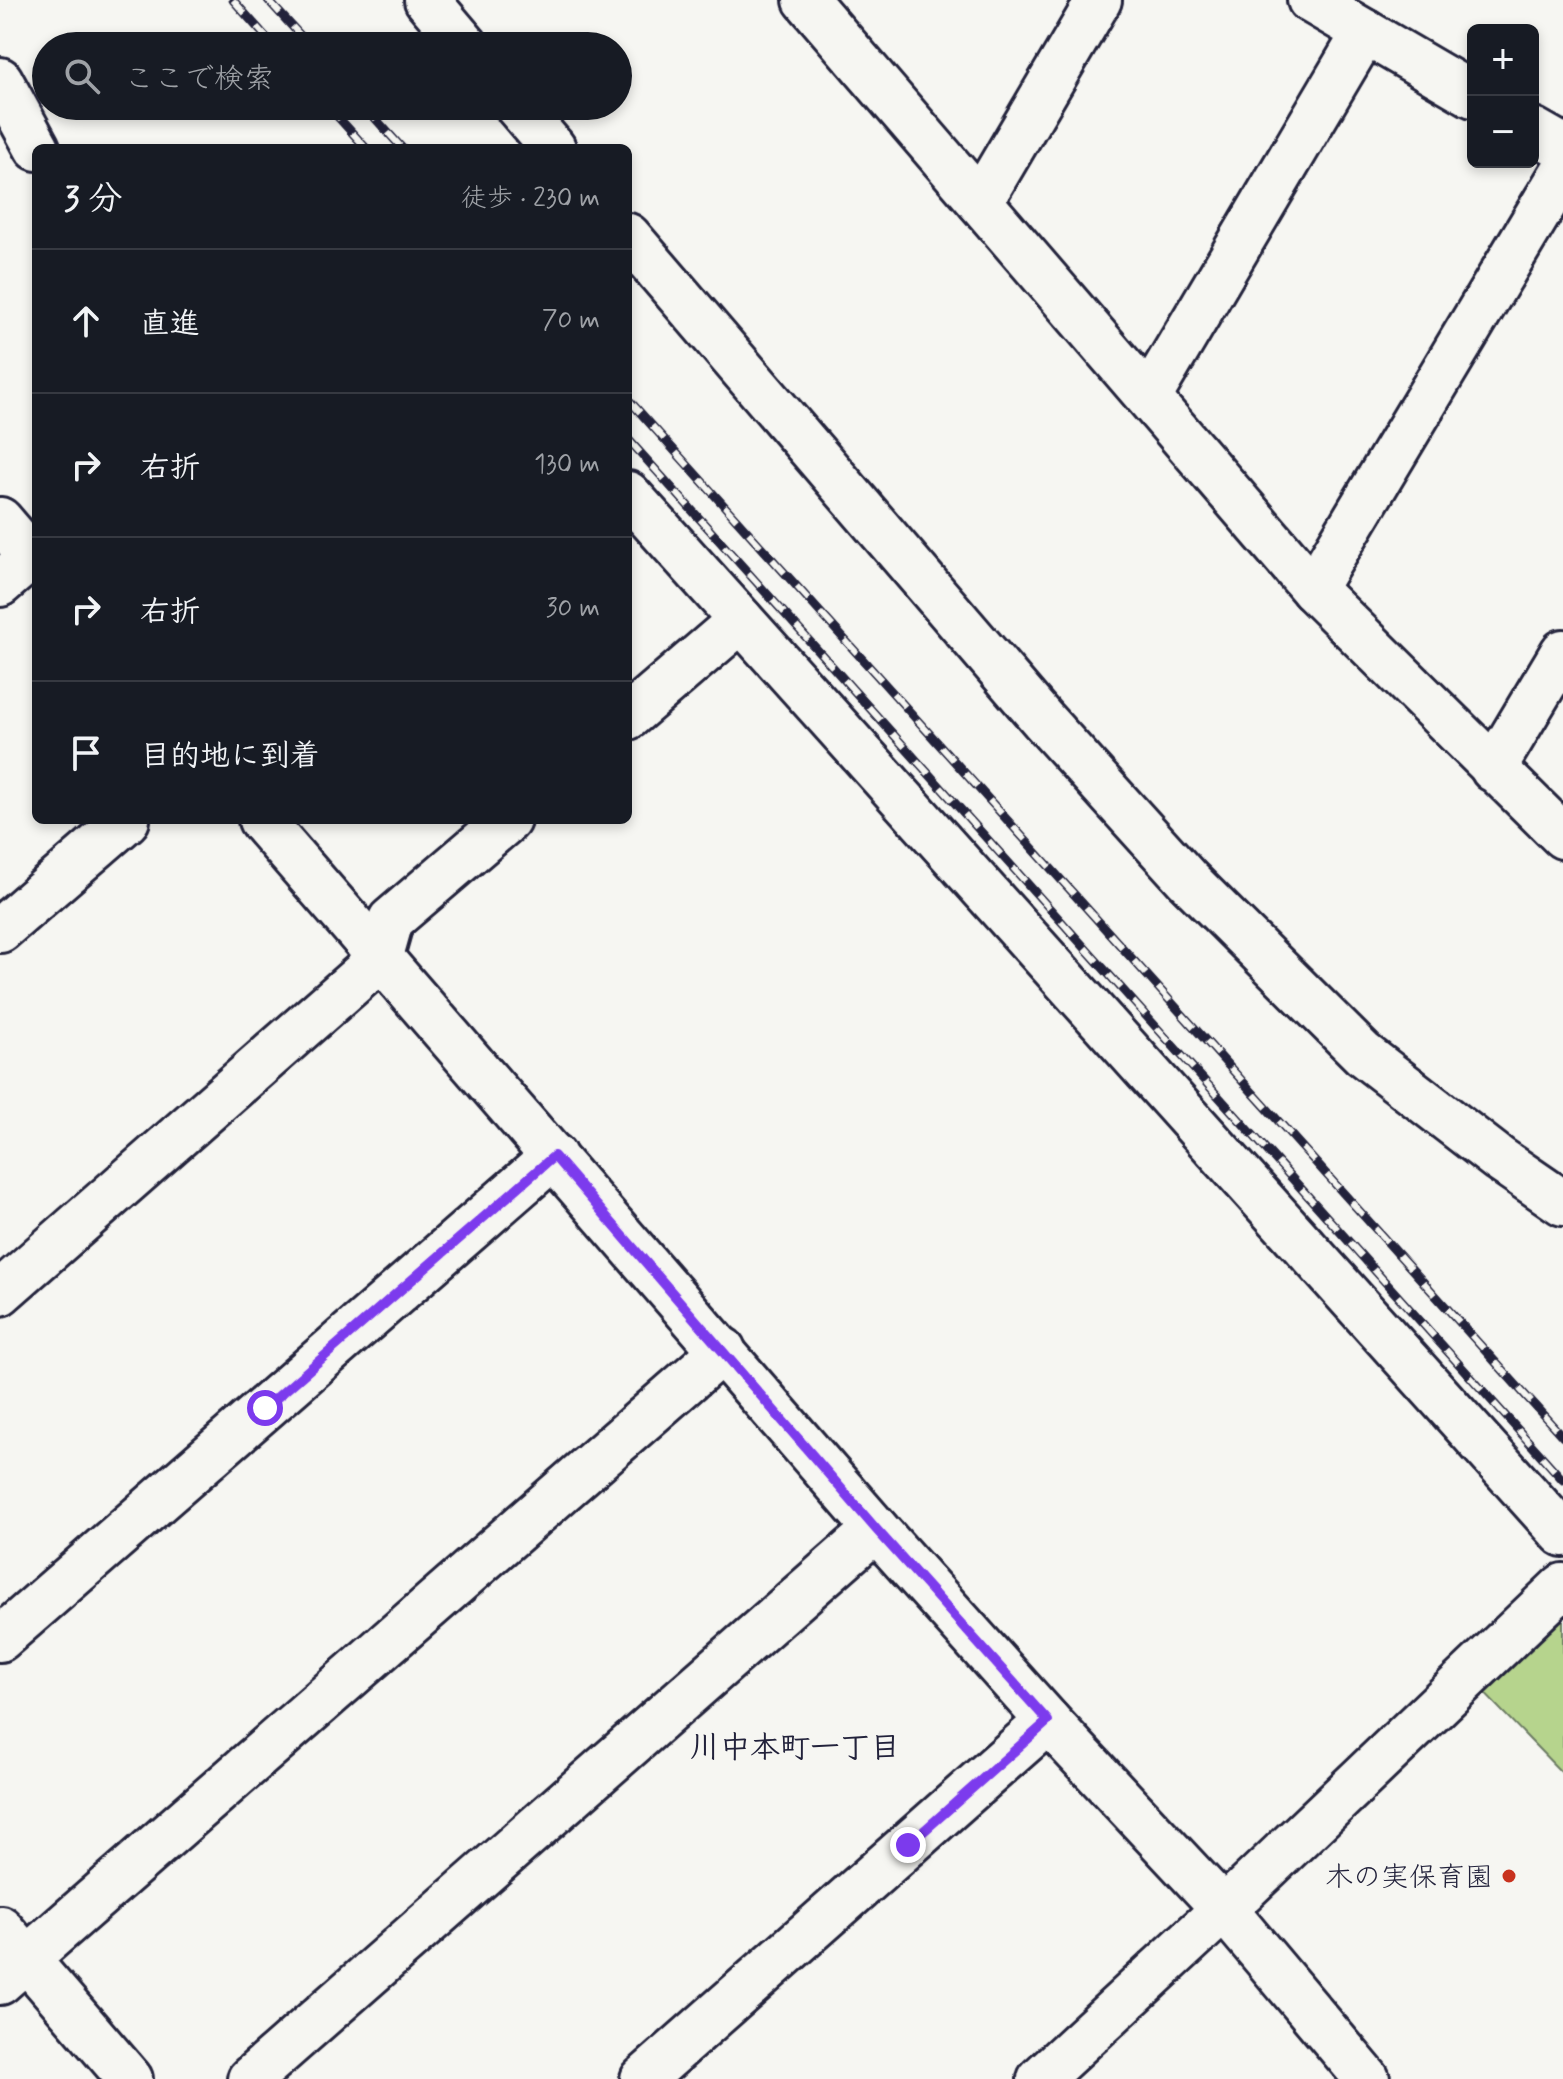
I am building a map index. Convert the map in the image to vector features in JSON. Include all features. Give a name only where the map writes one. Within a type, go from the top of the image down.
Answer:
[{"type":"street","points":[[427,0],[454,32]]},
{"type":"street","points":[[806,0],[1313,589],[1563,836]]},
{"type":"street","points":[[980,202],[1099,0]]},
{"type":"street","points":[[1310,0],[1467,92]]},
{"type":"street","points":[[1149,397],[1365,32]]},
{"type":"street","points":[[2,87],[35,144]]},
{"type":"street","points":[[529,120],[550,144]]},
{"type":"street","points":[[1539,133],[1563,147]]},
{"type":"street","points":[[1313,589],[1563,172]]},
{"type":"street","points":[[632,241],[1043,720],[1187,879],[1363,1054],[1499,1159],[1563,1203]]},
{"type":"street","points":[[632,498],[1563,1534]]},
{"type":"street","points":[[0,520],[26,564]]},
{"type":"street","points":[[632,714],[741,620]]},
{"type":"street","points":[[1493,769],[1563,652]]},
{"type":"street","points":[[0,930],[122,824]]},
{"type":"street","points":[[264,824],[876,1529],[1048,1721],[1224,1909],[1367,2079]]},
{"type":"street","points":[[0,1293],[380,959],[391,920],[503,824]]},
{"type":"street","points":[[0,1639],[554,1156]]},
{"type":"street","points":[[130,2079],[9,1957],[723,1350]]},
{"type":"street","points":[[250,2079],[876,1529]]},
{"type":"street","points":[[1040,2079],[1470,1678],[1563,1586]]},
{"type":"street","points":[[643,2079],[1048,1721]]},
{"type":"green space","points":[[1563,1586],[1563,1774],[1470,1678]]},
{"type":"railway","points":[[233,0],[262,32]]},
{"type":"railway","points":[[268,0],[297,32]]},
{"type":"railway","points":[[341,120],[362,144]]},
{"type":"railway","points":[[377,120],[398,144]]},
{"type":"railway","points":[[632,403],[1563,1437]]},
{"type":"railway","points":[[632,443],[1563,1480]]},
{"type":"place","name":"木の実保育園","points":[[1509,1876]]},
{"type":"district","name":"川中本町一丁目","points":[[795,1747]]},
{"type":"route","points":[[265,1408],[554,1156],[876,1529],[1048,1721],[908,1845]]}]
